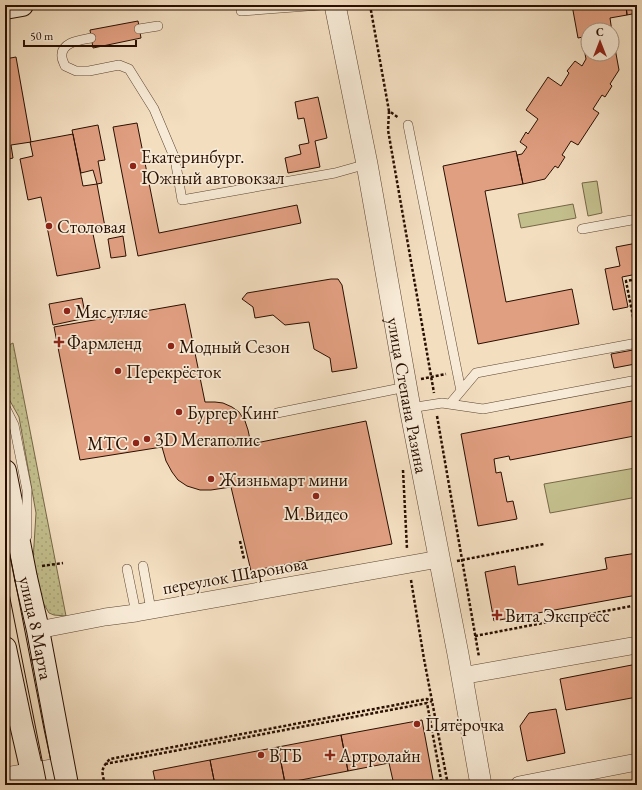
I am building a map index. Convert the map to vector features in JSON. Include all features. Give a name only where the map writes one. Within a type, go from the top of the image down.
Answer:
[{"type":"main road","points":[[5,8],[22,5]]},
{"type":"main road","name":"улица 8 Марта","points":[[5,471],[38,630],[65,776]]},
{"type":"main road","name":"улица 8 Марта","points":[[5,648],[34,779]]},
{"type":"street","name":"улица Степана Разина","points":[[335,5],[367,164],[410,408],[447,560],[461,676],[481,785]]},
{"type":"street","name":"переулок Шаронова","points":[[38,630],[104,617],[143,612],[447,560]]},
{"type":"street","points":[[461,676],[637,644]]},
{"type":"street","points":[[519,785],[637,762]]},
{"type":"street","points":[[5,778],[34,779],[65,776]]},
{"type":"lane","points":[[241,10],[321,5]]},
{"type":"lane","points":[[139,29],[158,26]]},
{"type":"lane","points":[[91,38],[76,40],[65,46],[61,55],[64,66],[76,72],[119,66],[129,69],[154,109],[174,159],[182,200],[335,173],[367,164]]},
{"type":"lane","points":[[408,125],[461,391]]},
{"type":"lane","points":[[582,229],[637,219]]},
{"type":"lane","points":[[450,404],[476,373],[637,343]]},
{"type":"lane","points":[[410,408],[442,403],[483,409],[637,380]]},
{"type":"lane","points":[[277,413],[406,387]]},
{"type":"lane","points":[[5,408],[14,425],[27,490],[26,578]]},
{"type":"lane","points":[[143,566],[143,612]]},
{"type":"lane","points":[[127,569],[143,612]]},
{"type":"path","points":[[370,5],[389,111],[388,130],[480,662]]},
{"type":"path","points":[[389,111],[408,125]]},
{"type":"path","points":[[637,279],[626,281],[637,336]]},
{"type":"path","points":[[240,541],[244,559]]},
{"type":"path","points":[[447,560],[462,559],[544,544]]},
{"type":"path","points":[[476,636],[637,605]]},
{"type":"path","points":[[105,785],[102,771],[105,764],[110,759],[427,699],[432,702],[448,785]]},
{"type":"path","points":[[105,764],[427,703],[442,785]]},
{"type":"shaded area","points":[[597,181],[602,213],[588,216],[582,183]]},
{"type":"shaded area","points":[[573,204],[576,218],[521,228],[518,214]]},
{"type":"shaded area","points":[[13,343],[66,616],[49,613],[42,601],[33,561],[36,513],[19,417],[5,392],[5,347]]},
{"type":"shaded area","points":[[635,468],[637,497],[550,513],[544,484]]},
{"type":"building","points":[[572,5],[626,5],[627,15],[610,18],[611,22],[580,22],[580,38],[578,38]]},
{"type":"building","points":[[626,5],[637,5],[637,13],[627,15]]},
{"type":"building","points":[[138,21],[141,38],[93,48],[90,30]]},
{"type":"building","points":[[16,57],[31,142],[11,145],[13,158],[5,160],[5,59]]},
{"type":"building","points":[[575,61],[582,66],[584,62],[618,62],[619,70],[610,84],[612,86],[605,97],[602,95],[593,109],[599,113],[578,145],[571,141],[562,155],[565,157],[558,168],[555,166],[545,179],[523,184],[517,155],[522,154],[527,147],[520,142],[526,132],[528,134],[538,119],[526,110],[548,77],[561,86],[569,73],[567,71]]},
{"type":"building","points":[[318,97],[327,138],[315,141],[320,167],[288,173],[285,158],[301,154],[299,145],[309,143],[304,118],[298,119],[295,102]]},
{"type":"building","name":"Екатеринбург. Южный автовокзал","points":[[137,123],[159,233],[297,205],[301,223],[138,256],[113,127]]},
{"type":"building","points":[[98,125],[105,160],[98,161],[102,183],[97,184],[93,170],[81,173],[72,130]]},
{"type":"building","points":[[73,134],[83,186],[97,184],[105,227],[92,229],[100,268],[57,276],[41,197],[28,200],[20,159],[33,156],[30,142]]},
{"type":"building","points":[[516,151],[523,184],[485,191],[506,302],[572,289],[579,324],[478,344],[443,166]]},
{"type":"building","points":[[123,236],[126,256],[111,258],[108,239]]},
{"type":"building","points":[[637,243],[637,274],[622,277],[628,307],[613,310],[605,269],[620,266],[616,247]]},
{"type":"building","points":[[338,279],[342,285],[357,368],[332,372],[330,358],[314,349],[309,322],[285,325],[273,315],[255,318],[253,307],[242,299],[247,293]]},
{"type":"building","points":[[82,298],[86,318],[53,325],[49,304]]},
{"type":"building","points":[[185,304],[205,402],[223,403],[239,412],[245,421],[251,444],[366,421],[392,544],[251,571],[231,487],[200,490],[187,486],[178,480],[172,472],[166,461],[162,447],[80,460],[54,327]]},
{"type":"building","points":[[633,350],[635,364],[614,368],[611,354]]},
{"type":"building","points":[[637,400],[636,448],[634,436],[510,460],[509,456],[494,459],[496,473],[501,472],[507,502],[513,501],[517,519],[478,526],[461,434]]},
{"type":"building","points":[[637,553],[637,595],[494,621],[485,572],[515,566],[518,585],[607,569],[605,558]]},
{"type":"building","points":[[637,664],[637,697],[566,710],[560,679]]},
{"type":"building","points":[[556,709],[565,753],[527,761],[520,726],[529,713]]},
{"type":"building","points":[[422,720],[434,785],[394,785],[389,763],[348,771],[341,735]]},
{"type":"building","points":[[341,735],[348,771],[285,783],[278,747]]},
{"type":"building","points":[[278,747],[285,783],[273,785],[215,785],[210,760]]},
{"type":"building","points":[[210,760],[215,785],[156,785],[153,771]]},
{"type":"tram line","points":[[5,529],[56,785]]},
{"type":"tram line","points":[[5,573],[47,785]]},
{"type":"place","name":"Екатеринбург. Южный автовокзал","points":[[133,166]]},
{"type":"place","name":"Столовая","points":[[49,226]]},
{"type":"place","name":"Мяс угляс","points":[[67,311]]},
{"type":"place","name":"Фармленд","points":[[59,342]]},
{"type":"place","name":"Модный Сезон","points":[[171,346]]},
{"type":"place","name":"Перекрёсток","points":[[118,371]]},
{"type":"place","name":"Бургер Кинг","points":[[179,412]]},
{"type":"place","name":"3D Мегаполис","points":[[147,439]]},
{"type":"place","name":"МТС","points":[[136,443]]},
{"type":"place","name":"Жизньмарт мини","points":[[211,479]]},
{"type":"place","name":"М.Видео","points":[[316,496]]},
{"type":"place","name":"Вита Экспресс","points":[[497,615]]},
{"type":"place","name":"Пятёрочка","points":[[417,724]]},
{"type":"place","name":"ВТБ","points":[[261,755]]},
{"type":"place","name":"Артролайн","points":[[330,755]]}]
